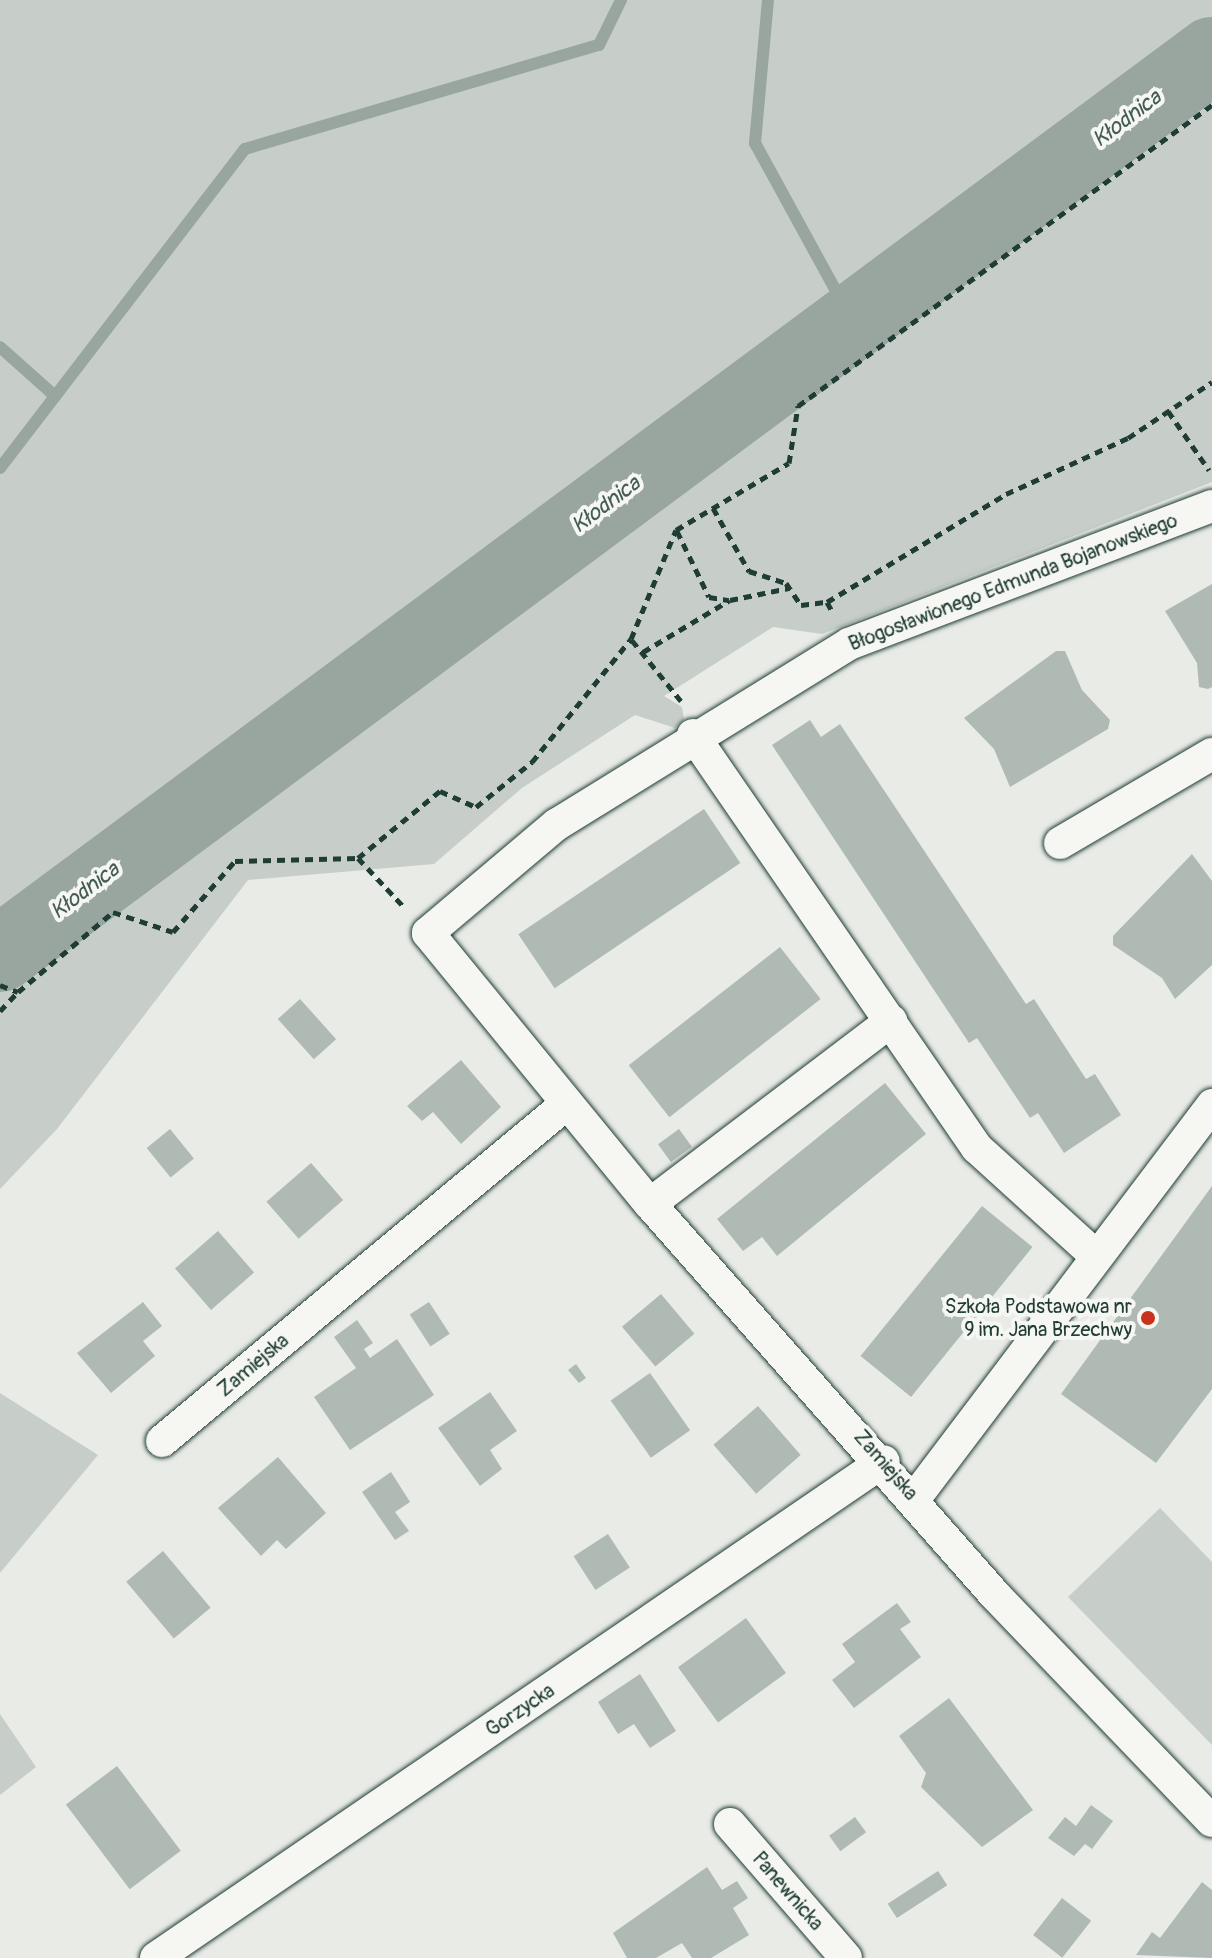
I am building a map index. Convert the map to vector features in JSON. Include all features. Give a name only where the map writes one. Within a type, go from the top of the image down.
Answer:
[{"type":"street","name":"Błogosławionego Edmunda Bojanowskiego","points":[[428,933],[557,824],[696,733],[849,644],[1212,506]]},
{"type":"street","points":[[696,733],[977,1148],[1095,1255]]},
{"type":"street","points":[[1060,843],[1212,754]]},
{"type":"street","name":"Zamiejska","points":[[428,933],[565,1105],[650,1204],[884,1461],[995,1595],[1212,1821]]},
{"type":"street","points":[[650,1204],[891,1021]]},
{"type":"street","name":"Zamiejska","points":[[162,1441],[565,1105]]},
{"type":"street","points":[[915,1498],[1095,1255],[1212,1105]]},
{"type":"street","name":"Gorzycka","points":[[156,1958],[884,1461]]},
{"type":"street","name":"Panewnicka","points":[[730,1824],[846,1958]]},
{"type":"path","points":[[0,1011],[18,992],[113,912],[173,932],[235,861],[358,858],[440,791],[476,807],[532,762],[631,639],[676,530],[789,463],[798,406],[1212,105]]},
{"type":"path","points":[[713,508],[749,571],[789,588],[801,605],[827,602],[1006,494],[1168,411],[1212,382]]},
{"type":"path","points":[[1168,411],[1212,474]]},
{"type":"path","points":[[676,530],[709,597],[730,600]]},
{"type":"path","points":[[643,652],[730,600],[789,588]]},
{"type":"path","points":[[827,602],[849,644]]},
{"type":"path","points":[[631,639],[643,652],[696,733]]},
{"type":"path","points":[[358,858],[428,933]]},
{"type":"path","points":[[0,985],[18,992]]},
{"type":"shaded area","points":[[0,0],[1212,0],[1212,37],[0,939]]},
{"type":"shaded area","points":[[1212,63],[1212,482],[822,634],[773,627],[664,696],[682,707],[684,719],[675,728],[635,715],[522,788],[434,864],[248,880],[57,1129],[0,1189],[0,963]]},
{"type":"shaded area","points":[[0,1393],[98,1455],[0,1573]]},
{"type":"shaded area","points":[[1160,1508],[1212,1562],[1212,1745],[1068,1597]]},
{"type":"shaded area","points":[[0,1714],[36,1767],[0,1795]]},
{"type":"building","points":[[1212,584],[1212,687],[1208,689],[1199,687],[1197,663],[1165,611]]},
{"type":"building","points":[[1056,651],[1065,651],[1082,690],[1110,720],[1108,729],[1010,787],[994,749],[964,718]]},
{"type":"building","points":[[810,720],[821,737],[840,724],[1026,1004],[1034,999],[1086,1079],[1095,1074],[1121,1115],[1064,1153],[1038,1113],[1030,1118],[977,1038],[969,1043],[772,745]]},
{"type":"building","points":[[704,809],[740,863],[555,988],[518,934]]},
{"type":"building","points":[[1192,854],[1212,881],[1212,965],[1175,999],[1162,978],[1113,945],[1113,936]]},
{"type":"building","points":[[780,947],[821,999],[669,1117],[629,1065]]},
{"type":"building","points":[[300,999],[336,1039],[314,1059],[278,1019]]},
{"type":"building","points":[[461,1060],[501,1107],[461,1144],[433,1112],[422,1121],[407,1106]]},
{"type":"building","points":[[885,1083],[926,1134],[777,1256],[762,1237],[743,1251],[717,1219]]},
{"type":"building","points":[[170,1129],[194,1159],[171,1177],[147,1148]]},
{"type":"building","points":[[679,1129],[692,1147],[671,1162],[658,1144]]},
{"type":"building","points":[[311,1163],[343,1200],[299,1239],[266,1202]]},
{"type":"building","points":[[1212,1186],[1212,1389],[1156,1463],[1061,1394]]},
{"type":"building","points":[[982,1206],[1033,1247],[911,1397],[861,1356]]},
{"type":"building","points":[[218,1231],[254,1273],[211,1310],[175,1268]]},
{"type":"building","points":[[661,1294],[694,1334],[655,1367],[622,1327]]},
{"type":"building","points":[[143,1302],[162,1326],[143,1341],[155,1356],[111,1393],[77,1353]]},
{"type":"building","points":[[429,1302],[450,1334],[430,1346],[410,1315]]},
{"type":"building","points":[[357,1320],[373,1343],[364,1349],[370,1358],[397,1339],[434,1395],[350,1450],[314,1397],[356,1368],[334,1337]]},
{"type":"building","points":[[576,1364],[586,1378],[579,1383],[568,1370]]},
{"type":"building","points":[[650,1373],[690,1430],[651,1458],[611,1401]]},
{"type":"building","points":[[490,1392],[517,1431],[490,1450],[502,1469],[480,1486],[438,1428]]},
{"type":"building","points":[[758,1406],[801,1455],[756,1494],[713,1445]]},
{"type":"building","points":[[278,1457],[326,1513],[286,1549],[277,1540],[261,1556],[218,1508]]},
{"type":"building","points":[[391,1472],[410,1502],[395,1512],[409,1531],[395,1540],[362,1492]]},
{"type":"building","points":[[608,1534],[630,1568],[595,1590],[574,1556]]},
{"type":"building","points":[[163,1551],[211,1608],[174,1639],[126,1582]]},
{"type":"building","points":[[897,1603],[911,1622],[900,1629],[921,1657],[854,1708],[832,1680],[855,1662],[842,1644]]},
{"type":"building","points":[[746,1618],[786,1673],[718,1722],[678,1667]]},
{"type":"building","points":[[640,1674],[676,1731],[650,1748],[634,1724],[618,1734],[598,1702]]},
{"type":"building","points":[[949,1698],[1033,1810],[982,1847],[921,1787],[926,1773],[899,1736]]},
{"type":"building","points":[[117,1766],[181,1851],[130,1889],[66,1805]]},
{"type":"building","points":[[1091,1805],[1113,1821],[1092,1849],[1085,1844],[1074,1856],[1048,1838],[1065,1817],[1076,1826]]},
{"type":"building","points":[[855,1817],[866,1832],[840,1851],[829,1836]]},
{"type":"building","points":[[707,1867],[722,1890],[737,1881],[748,1898],[733,1908],[749,1935],[711,1958],[692,1958],[682,1943],[656,1958],[627,1958],[613,1933]]},
{"type":"building","points":[[938,1871],[947,1885],[897,1918],[888,1904]]},
{"type":"building","points":[[1202,1882],[1212,1890],[1212,1958],[1136,1955],[1152,1932],[1160,1938]]},
{"type":"building","points":[[1062,1898],[1091,1921],[1062,1958],[1033,1935]]},
{"type":"waterway","points":[[0,468],[245,149],[599,45],[621,0]]},
{"type":"waterway","points":[[768,0],[755,143],[851,318]]},
{"type":"waterway","name":"Kłodnica","points":[[0,954],[1212,55]]},
{"type":"waterway","points":[[0,347],[55,396]]},
{"type":"waterway","points":[[558,536],[569,553]]},
{"type":"place","name":"Szkoła Podstawowa nr 9 im. Jana Brzechwy","points":[[1148,1318]]}]
